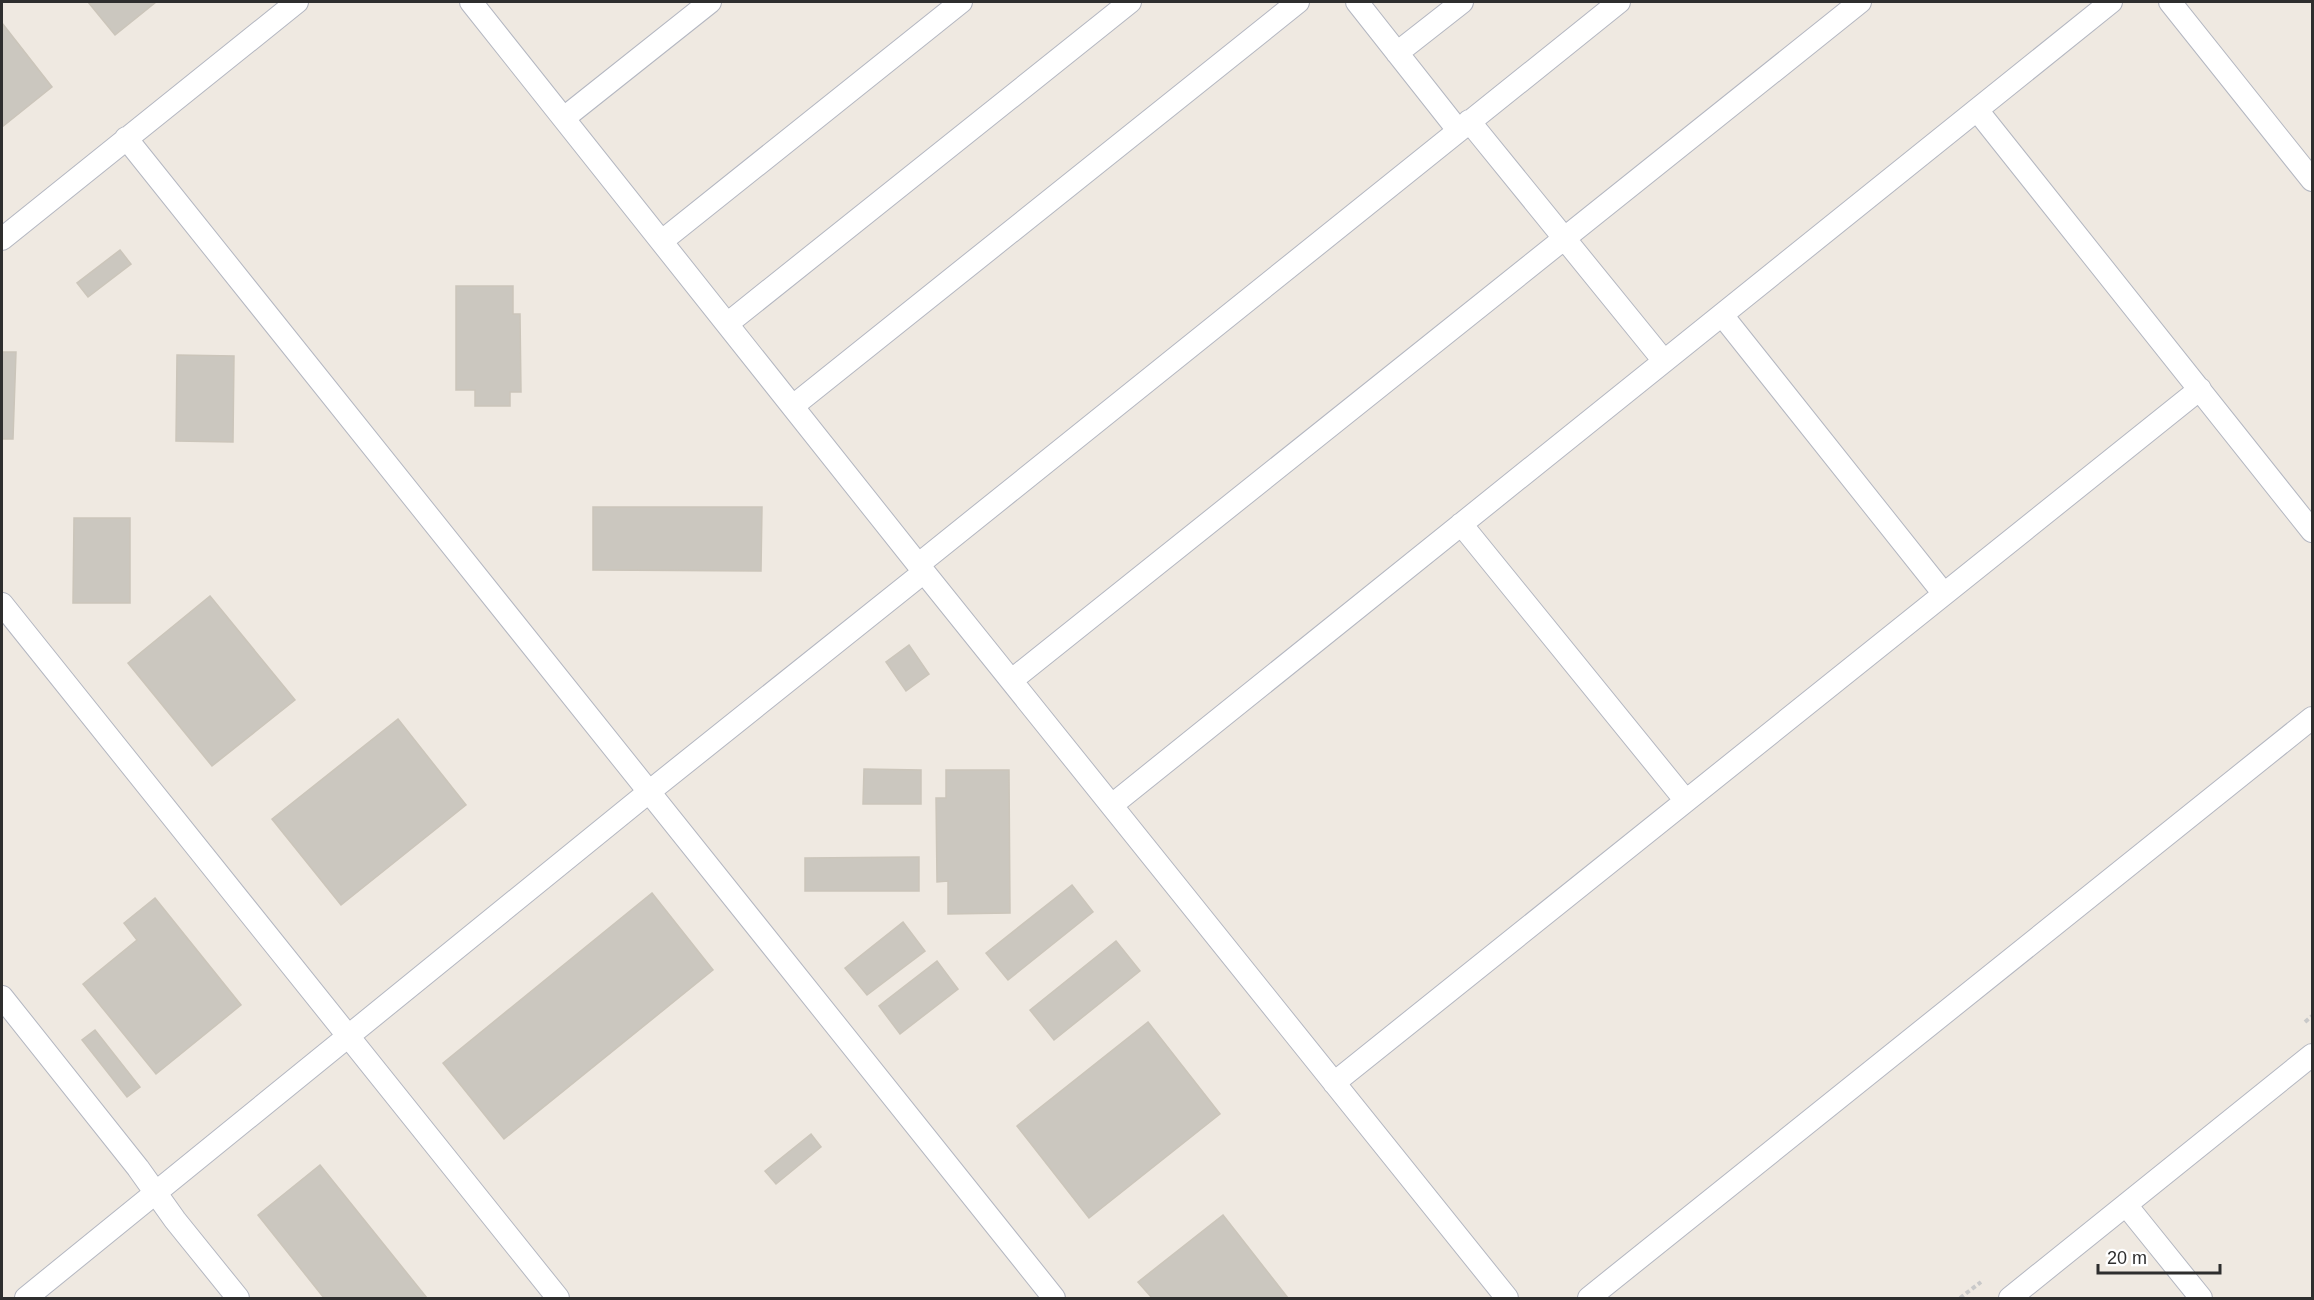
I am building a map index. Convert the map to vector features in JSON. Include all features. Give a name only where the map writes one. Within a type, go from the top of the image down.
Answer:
[{"type":"lane","points":[[2,239],[297,2]]},
{"type":"lane","points":[[471,2],[1507,1299]]},
{"type":"lane","points":[[564,118],[710,2]]},
{"type":"lane","points":[[662,241],[961,2]]},
{"type":"lane","points":[[727,324],[1130,2]]},
{"type":"lane","points":[[793,406],[1298,2]]},
{"type":"lane","points":[[1357,2],[1397,53],[1564,238],[1664,361]]},
{"type":"lane","points":[[1397,53],[1462,2]]},
{"type":"lane","points":[[26,1299],[1463,126],[1619,2]]},
{"type":"lane","points":[[1012,680],[1860,2]]},
{"type":"lane","points":[[1112,806],[2111,2]]},
{"type":"lane","points":[[2170,2],[2313,180]]},
{"type":"lane","points":[[1977,110],[2313,531]]},
{"type":"lane","points":[[126,138],[1054,1299]]},
{"type":"lane","points":[[1722,315],[1944,594]]},
{"type":"lane","points":[[1334,1083],[2200,389]]},
{"type":"lane","points":[[1461,524],[1686,801]]},
{"type":"lane","points":[[2,604],[558,1299]]},
{"type":"lane","points":[[1589,1299],[2313,718]]},
{"type":"lane","points":[[2,997],[238,1299]]},
{"type":"lane","points":[[2010,1299],[2313,1055]]},
{"type":"lane","points":[[2126,1205],[2201,1299]]},
{"type":"building","points":[[88,2],[156,2],[115,35]]},
{"type":"building","points":[[2,23],[52,87],[2,127]]},
{"type":"building","points":[[120,250],[131,264],[88,297],[77,283]]},
{"type":"building","points":[[456,286],[513,286],[513,314],[520,314],[521,392],[510,392],[510,406],[475,406],[475,390],[456,390]]},
{"type":"building","points":[[2,352],[16,352],[13,439],[2,439]]},
{"type":"building","points":[[177,355],[234,356],[233,442],[176,441]]},
{"type":"building","points":[[593,507],[762,507],[761,571],[593,570]]},
{"type":"building","points":[[74,518],[130,518],[130,603],[73,603]]},
{"type":"building","points":[[210,596],[295,700],[212,766],[128,663]]},
{"type":"building","points":[[909,645],[929,674],[906,691],[886,662]]},
{"type":"building","points":[[398,719],[466,805],[341,905],[272,819]]},
{"type":"building","points":[[864,769],[921,770],[921,804],[863,804]]},
{"type":"building","points":[[946,770],[1009,770],[1010,913],[948,914],[948,881],[937,882],[936,798],[946,798]]},
{"type":"building","points":[[919,857],[919,891],[805,891],[805,858]]},
{"type":"building","points":[[1072,885],[1093,912],[1008,980],[986,953]]},
{"type":"building","points":[[652,893],[713,970],[504,1139],[443,1063]]},
{"type":"building","points":[[155,898],[241,1005],[156,1074],[83,984],[137,940],[124,923]]},
{"type":"building","points":[[903,922],[925,951],[867,995],[845,968]]},
{"type":"building","points":[[1116,941],[1140,971],[1054,1040],[1030,1010]]},
{"type":"building","points":[[937,961],[958,989],[900,1034],[879,1006]]},
{"type":"building","points":[[1148,1022],[1220,1114],[1089,1218],[1017,1126]]},
{"type":"building","points":[[95,1030],[140,1087],[127,1097],[82,1040]]},
{"type":"building","points":[[811,1134],[821,1147],[776,1184],[765,1171]]},
{"type":"building","points":[[320,1165],[427,1298],[324,1298],[258,1215]]},
{"type":"building","points":[[1223,1215],[1288,1298],[1152,1298],[1138,1282]]}]
